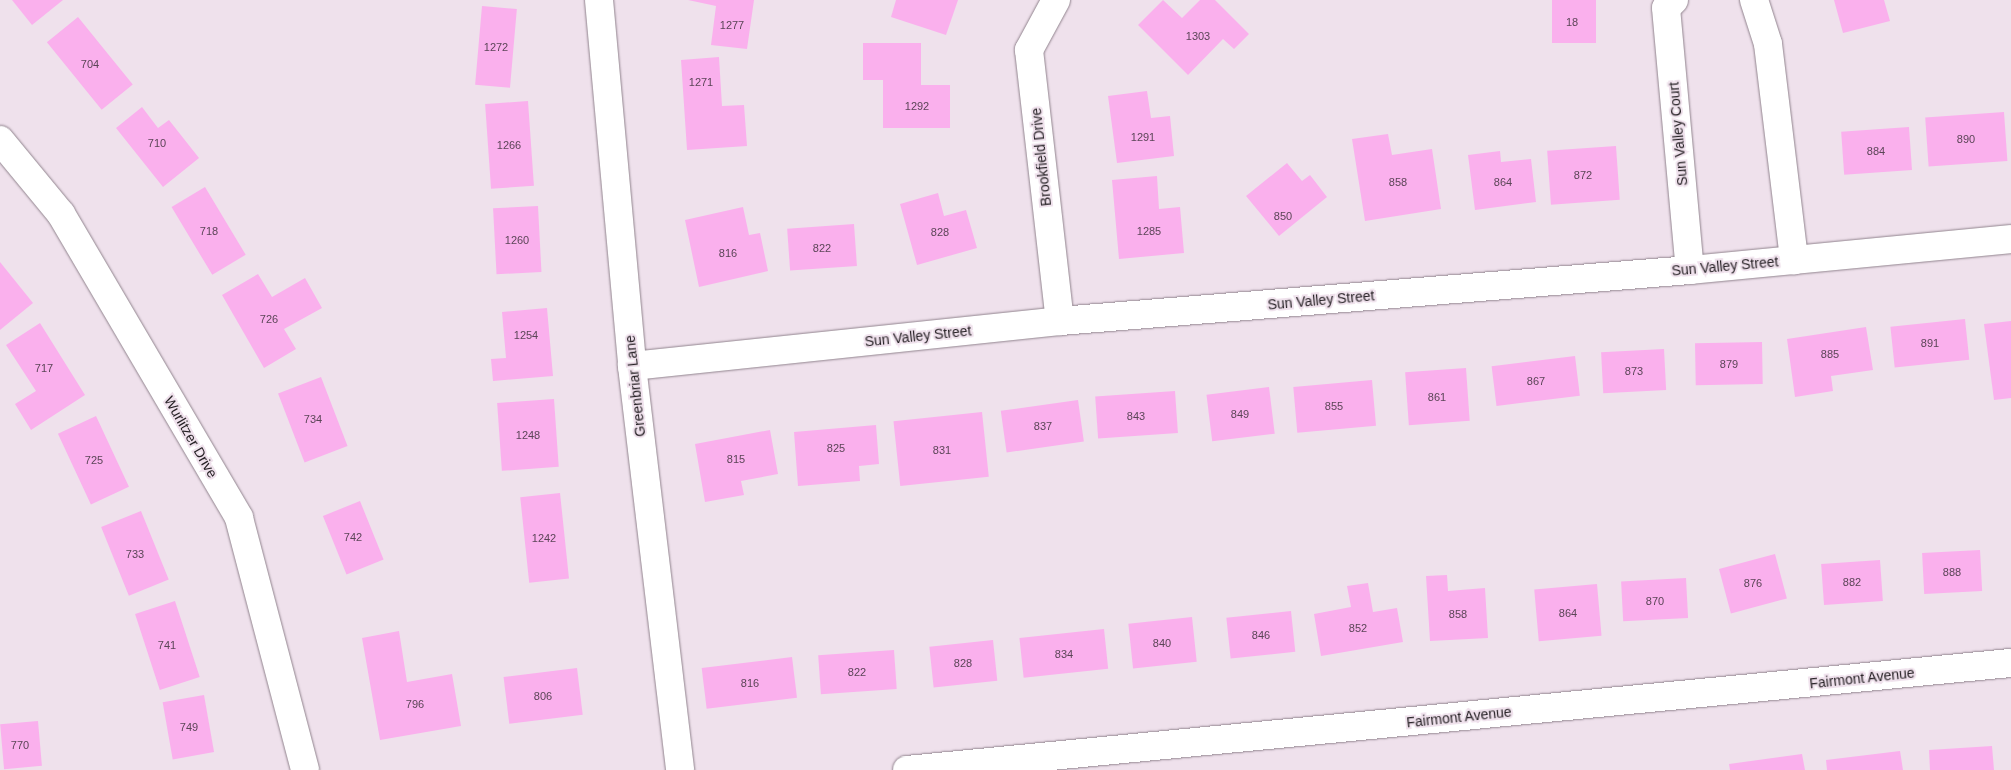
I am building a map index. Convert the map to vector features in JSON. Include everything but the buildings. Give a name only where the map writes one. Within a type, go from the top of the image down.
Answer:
[{"type":"street","name":"Greenbriar Lane","points":[[599,0],[632,366],[680,770]]},
{"type":"street","name":"Brookfield Drive","points":[[1056,0],[1029,50],[1060,321]]},
{"type":"street","name":"Sun Valley Court","points":[[1674,0],[1666,8],[1690,270]]},
{"type":"street","points":[[1754,0],[1768,44],[1794,260]]},
{"type":"street","name":"Wurlitzer Drive","points":[[0,140],[61,214],[239,518],[305,770]]},
{"type":"street","name":"Sun Valley Street","points":[[632,366],[1060,321],[1690,270],[2011,239]]},
{"type":"street","name":"Fairmont Avenue","points":[[908,770],[2011,663]]}]
